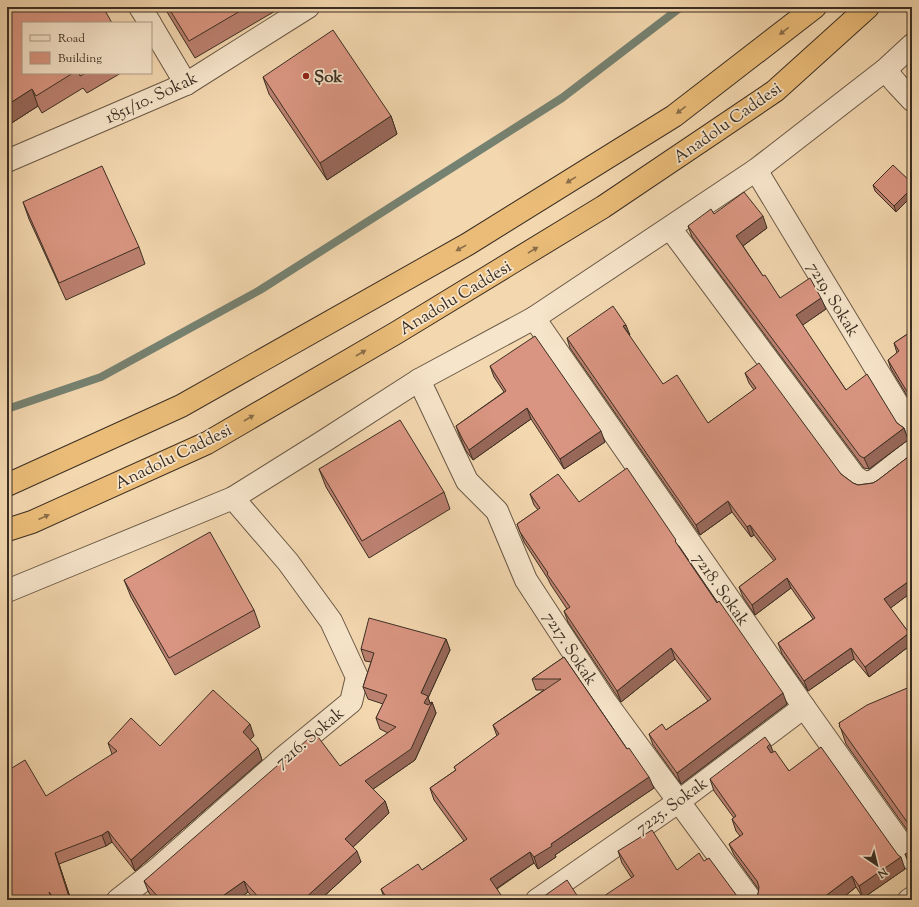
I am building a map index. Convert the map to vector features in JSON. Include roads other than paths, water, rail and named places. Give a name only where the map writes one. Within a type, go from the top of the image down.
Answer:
[{"type":"highway","name":"Anadolu Caddesi","points":[[7,485],[181,406],[468,244],[674,116],[815,7]]},
{"type":"highway","name":"Anadolu Caddesi","points":[[7,530],[32,522],[207,443],[396,333],[583,220],[775,91],[868,7]]},
{"type":"street","points":[[140,7],[149,22]]},
{"type":"street","name":"1851/10. Sokak","points":[[7,161],[186,84],[308,7]]},
{"type":"street","points":[[152,27],[186,84]]},
{"type":"street","points":[[7,591],[233,498],[419,380],[534,318],[756,170],[885,70],[912,45]]},
{"type":"street","points":[[885,70],[912,100]]},
{"type":"street","name":"7219. Sokak","points":[[756,170],[912,428]]},
{"type":"street","points":[[670,228],[855,477],[864,483],[874,481],[912,451]]},
{"type":"street","name":"7218. Sokak","points":[[534,318],[912,859]]},
{"type":"street","name":"7217. Sokak","points":[[419,380],[467,481],[496,511],[526,580],[605,701],[751,900]]},
{"type":"street","name":"7216. Sokak","points":[[118,900],[155,871],[284,757],[351,702],[356,676],[331,621],[288,562],[233,498]]},
{"type":"street","name":"7225. Sokak","points":[[536,900],[678,802],[804,706]]},
{"type":"waterway","points":[[7,409],[101,377],[260,290],[562,98],[681,7]]},
{"type":"place","name":"Şok","points":[[306,76]]}]
